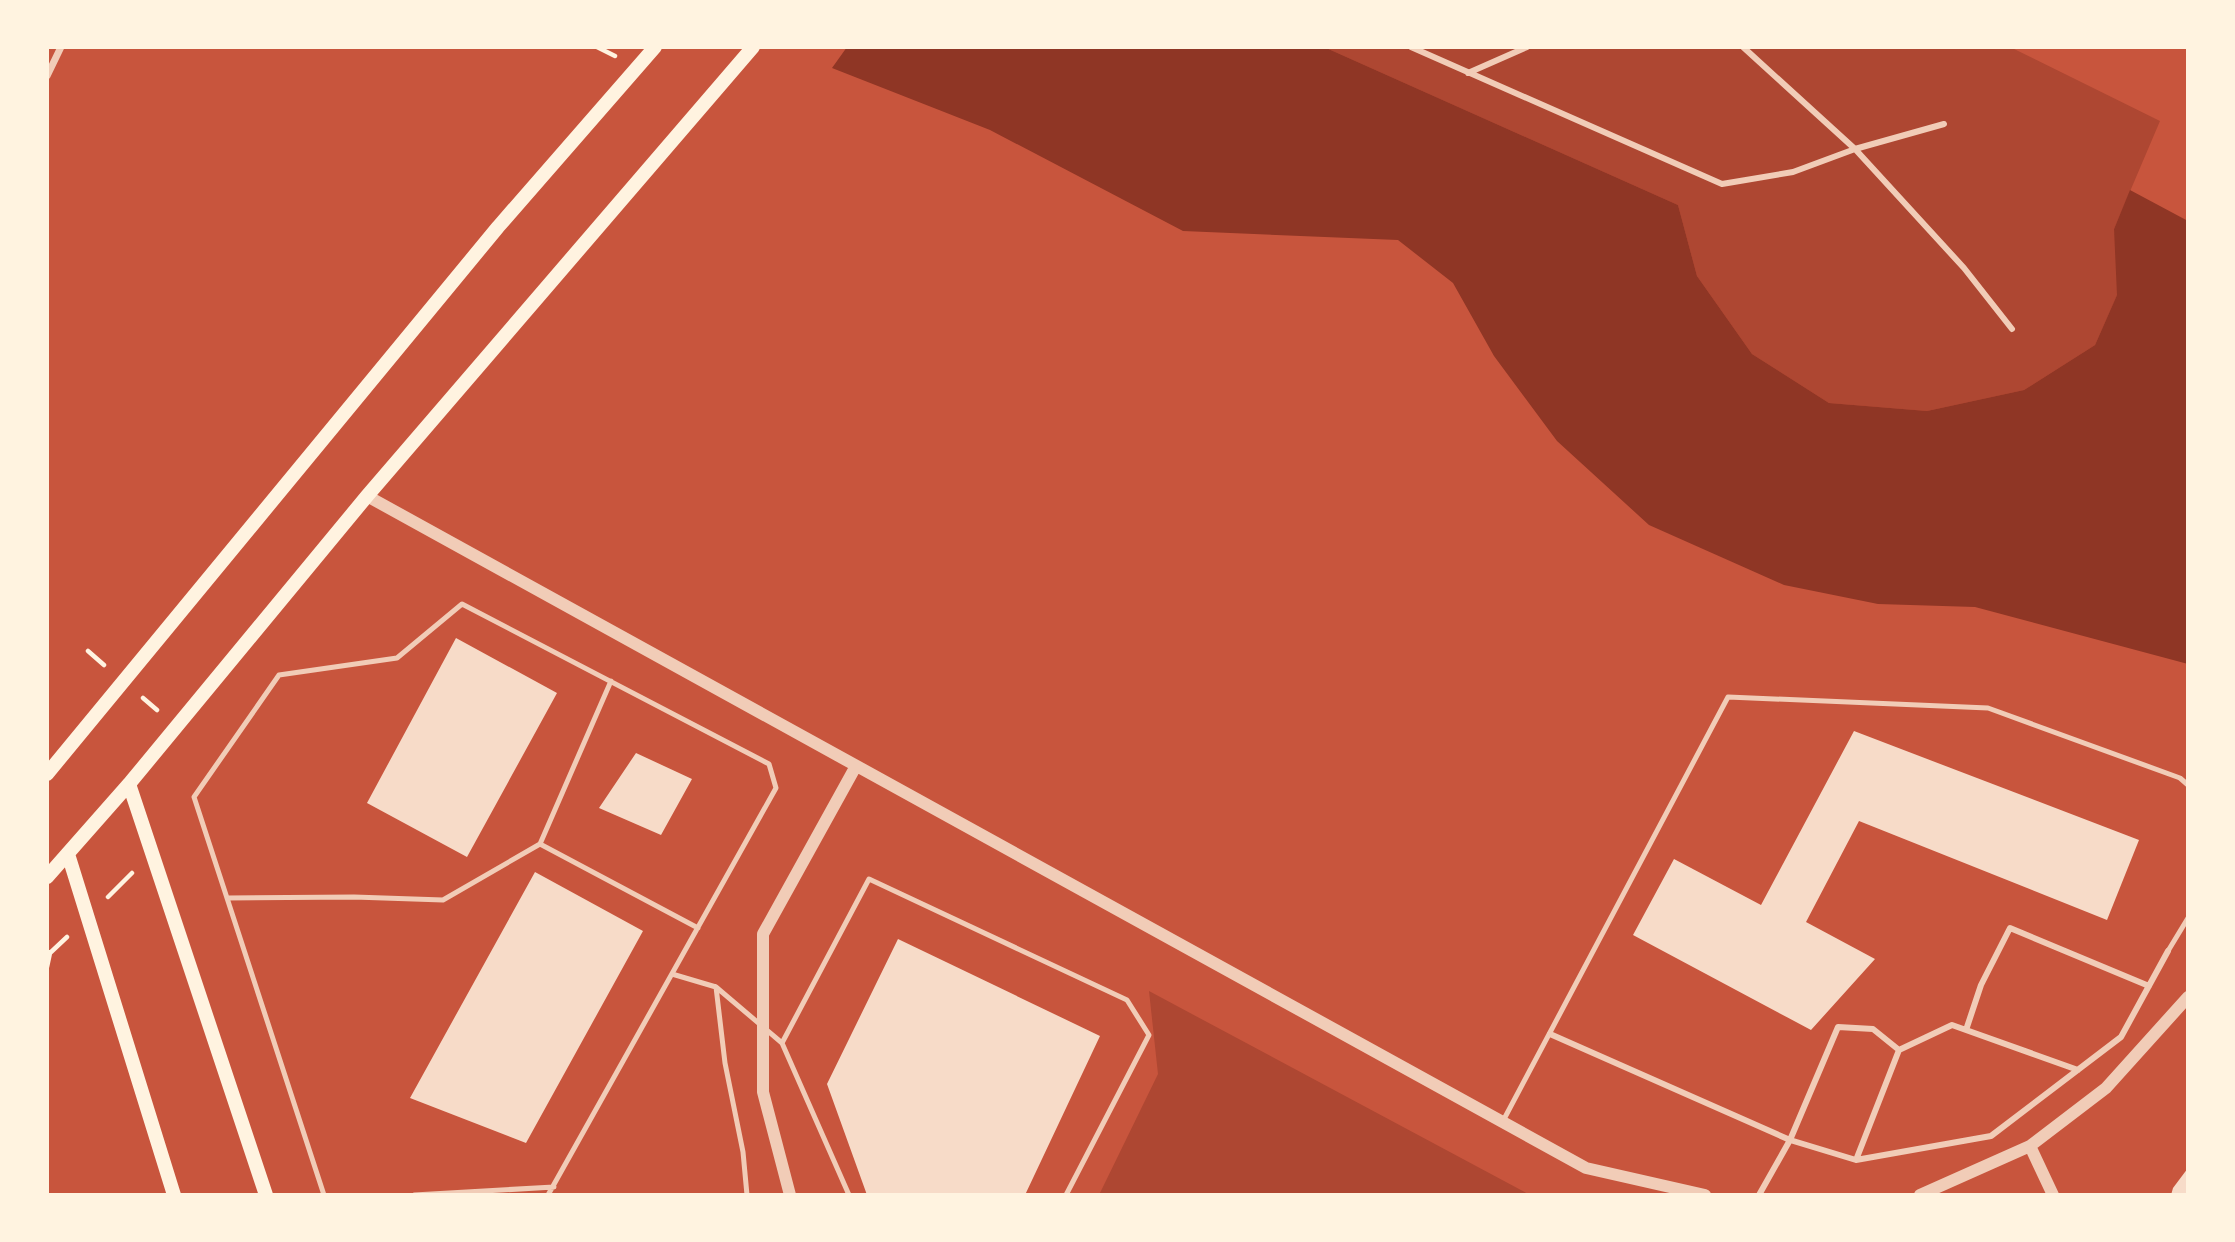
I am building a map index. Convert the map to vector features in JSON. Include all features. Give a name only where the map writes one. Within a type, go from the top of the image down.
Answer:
[{"type":"main road","points":[[47,774],[498,227],[655,47]]},
{"type":"main road","points":[[47,877],[129,784],[367,496],[752,47]]},
{"type":"main road","points":[[129,784],[266,1195]]},
{"type":"main road","points":[[68,854],[174,1195]]},
{"type":"street","points":[[47,76],[61,47]]},
{"type":"street","points":[[1410,47],[1722,184],[1793,172],[1856,149],[1944,124]]},
{"type":"street","points":[[1468,72],[1527,47]]},
{"type":"street","points":[[1743,47],[1856,149],[1964,268],[2012,329]]},
{"type":"street","points":[[367,496],[1586,1168],[1705,1195]]},
{"type":"street","points":[[789,1195],[763,1092],[763,934],[856,766]]},
{"type":"street","points":[[1966,1030],[1981,985],[2010,928],[2149,986]]},
{"type":"street","points":[[1550,1034],[1790,1140],[1856,1160],[1991,1136],[2121,1037],[2168,951]]},
{"type":"street","points":[[1920,1195],[2030,1146],[2106,1088],[2188,997]]},
{"type":"street","points":[[1856,1160],[1899,1050],[1952,1025],[2078,1070]]},
{"type":"street","points":[[1759,1195],[1790,1140],[1838,1027],[1873,1029],[1899,1050]]},
{"type":"street","points":[[2030,1146],[2053,1195]]},
{"type":"lane","points":[[324,1195],[194,797],[279,675],[397,658],[462,604],[769,764],[776,788],[548,1195]]},
{"type":"lane","points":[[227,898],[354,897],[443,900],[540,844],[611,681]]},
{"type":"lane","points":[[1503,1122],[1728,696],[1988,708],[2180,778],[2188,785]]},
{"type":"lane","points":[[540,844],[698,928]]},
{"type":"lane","points":[[782,1043],[869,879],[1127,1000],[1149,1035],[1066,1195]]},
{"type":"lane","points":[[2168,951],[2188,918]]},
{"type":"lane","points":[[672,974],[716,987],[782,1043],[849,1195]]},
{"type":"lane","points":[[716,987],[725,1063],[743,1152],[747,1195]]},
{"type":"lane","points":[[414,1195],[554,1187]]},
{"type":"path","points":[[47,951],[50,953],[47,967]]},
{"type":"shaded area","points":[[847,47],[1324,47],[1678,205],[1697,276],[1752,354],[1829,403],[1927,411],[2024,390],[2095,345],[2117,295],[2114,229],[2130,190],[2188,221],[2188,664],[1975,607],[1878,604],[1784,585],[1649,525],[1557,441],[1494,356],[1453,283],[1398,240],[1183,231],[990,130],[832,68]]},
{"type":"shaded area","points":[[1324,47],[2010,47],[2160,121],[2114,229],[2123,282],[2095,345],[2024,390],[1927,411],[1829,403],[1752,354],[1697,276],[1678,205]]},
{"type":"shaded area","points":[[1149,991],[1530,1195],[1099,1195],[1158,1074]]},
{"type":"building","points":[[456,638],[557,693],[467,857],[367,803]]},
{"type":"building","points":[[1854,731],[2139,840],[2107,920],[1859,821],[1806,922],[1875,959],[1811,1030],[1633,935],[1674,859],[1761,905]]},
{"type":"building","points":[[636,753],[692,779],[661,835],[599,808]]},
{"type":"building","points":[[535,872],[643,931],[526,1143],[410,1098]]},
{"type":"building","points":[[898,939],[1100,1036],[1025,1195],[867,1195],[827,1084]]},
{"type":"building","points":[[2188,1168],[2188,1195],[2171,1195],[2173,1188]]}]
